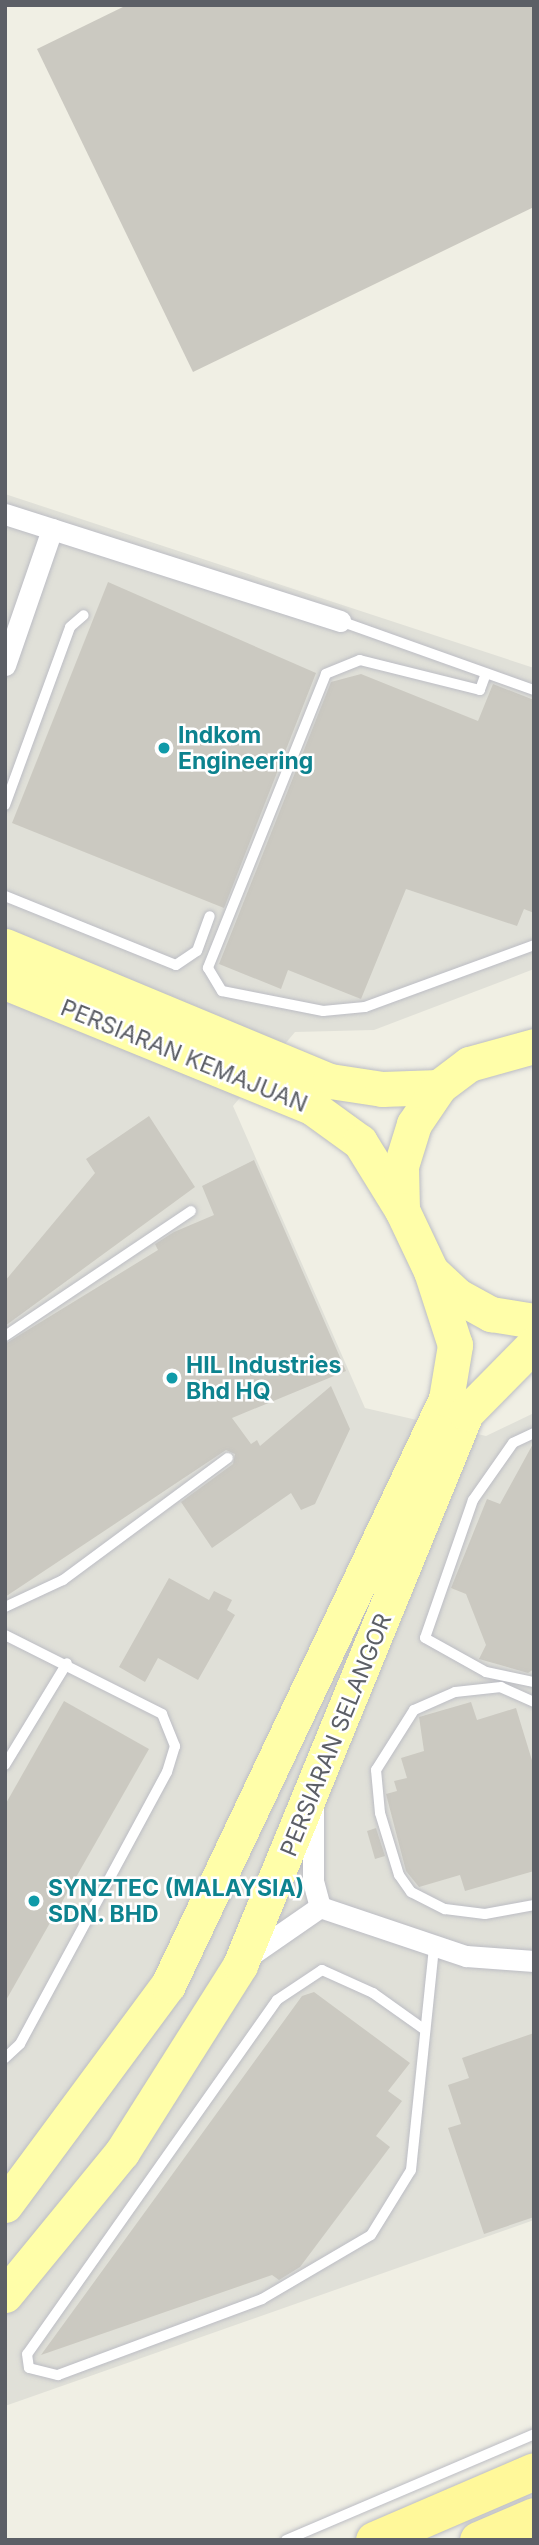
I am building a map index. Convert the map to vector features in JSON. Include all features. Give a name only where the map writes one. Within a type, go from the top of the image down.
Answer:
[{"type":"highway","points":[[374,2540],[534,2471]]},
{"type":"highway","points":[[478,2540],[534,2516]]},
{"type":"main road","name":"PERSIARAN KEMAJUAN","points":[[5,946],[330,1081],[382,1089],[439,1087]]},
{"type":"main road","name":"PERSIARAN KEMAJUAN","points":[[5,982],[313,1108],[360,1142],[402,1210],[431,1271]]},
{"type":"main road","points":[[402,1210],[408,1145],[439,1087],[468,1065],[534,1045]]},
{"type":"main road","points":[[431,1271],[458,1296],[491,1314],[534,1321]]},
{"type":"main road","name":"PERSIARAN SELANGOR","points":[[5,2205],[168,1985],[446,1399],[455,1345],[431,1271]]},
{"type":"main road","name":"PERSIARAN SELANGOR","points":[[5,2295],[122,2152],[240,1965],[314,1793],[466,1413],[534,1344]]},
{"type":"street","points":[[5,514],[340,621]]},
{"type":"street","points":[[5,665],[52,529]]},
{"type":"street","points":[[314,1793],[311,1849],[320,1907]]},
{"type":"street","points":[[240,1965],[270,1936],[320,1907],[434,1947],[534,1961]]},
{"type":"lane","points":[[5,805],[70,627],[84,615]]},
{"type":"lane","points":[[340,621],[485,676],[534,690]]},
{"type":"lane","points":[[485,676],[480,690],[360,660],[326,674],[208,968],[222,991],[323,1011],[365,1007],[534,945]]},
{"type":"lane","points":[[5,896],[176,964],[197,951],[209,916]]},
{"type":"lane","points":[[5,1336],[191,1211]]},
{"type":"lane","points":[[534,1433],[513,1443],[473,1500],[425,1638],[486,1672],[534,1682]]},
{"type":"lane","points":[[5,1607],[63,1580],[228,1458]]},
{"type":"lane","points":[[5,1635],[67,1663],[162,1714],[175,1746],[167,1772],[20,2044],[5,2058]]},
{"type":"lane","points":[[5,1765],[67,1663]]},
{"type":"lane","points":[[534,1702],[501,1687],[454,1692],[414,1710],[376,1770],[380,1813],[399,1875],[411,1892],[445,1909],[485,1914],[534,1905]]},
{"type":"lane","points":[[425,2030],[373,1993],[322,1970],[277,2000],[27,2354],[29,2368],[58,2375],[261,2299],[371,2235],[411,2170],[434,1947]]},
{"type":"lane","points":[[286,2540],[534,2434]]},
{"type":"shaded area","points":[[5,494],[534,668],[534,969],[374,1030],[295,1032],[233,1106],[365,1408],[486,1436],[534,1413],[534,2220],[5,2406]]},
{"type":"building","points":[[127,5],[534,5],[534,207],[193,372],[37,49]]},
{"type":"building","name":"Indkom Engineering","points":[[108,582],[316,673],[224,908],[12,823]]},
{"type":"building","points":[[361,674],[478,721],[493,684],[534,700],[534,913],[524,909],[517,926],[406,889],[361,999],[288,970],[281,989],[219,964],[331,682]]},
{"type":"building","points":[[149,1116],[195,1187],[5,1326],[5,1281],[95,1173],[86,1159]]},
{"type":"building","name":"HIL Industries Bhd HQ","points":[[254,1160],[346,1371],[232,1418],[251,1444],[257,1440],[260,1446],[331,1386],[350,1429],[315,1504],[301,1510],[291,1493],[212,1548],[181,1502],[233,1464],[235,1454],[226,1450],[5,1597],[5,1344],[158,1250],[155,1244],[174,1232],[214,1215],[202,1186]]},
{"type":"building","points":[[534,1442],[534,1669],[528,1673],[479,1659],[486,1645],[466,1594],[451,1588],[487,1499],[500,1504]]},
{"type":"building","points":[[169,1578],[209,1600],[214,1591],[232,1600],[227,1610],[235,1615],[198,1680],[158,1658],[145,1682],[119,1667]]},
{"type":"building","name":"SYNZTEC (MALAYSIA) SDN. BHD","points":[[64,1701],[149,1749],[5,2002],[5,1805]]},
{"type":"building","points":[[471,1702],[477,1720],[516,1708],[534,1767],[534,1871],[465,1891],[460,1875],[419,1887],[406,1871],[386,1794],[397,1791],[394,1781],[407,1778],[401,1758],[424,1751],[419,1717]]},
{"type":"building","points":[[376,1828],[385,1856],[375,1859],[367,1831]]},
{"type":"building","points":[[314,1992],[410,2063],[388,2091],[402,2101],[376,2136],[390,2147],[300,2267],[279,2280],[272,2275],[41,2355],[302,1996]]},
{"type":"building","points":[[534,2033],[534,2217],[484,2234],[448,2128],[461,2124],[448,2085],[469,2078],[462,2058]]},
{"type":"place","name":"Indkom Engineering","points":[[164,748]]},
{"type":"place","name":"HIL Industries Bhd HQ","points":[[172,1378]]},
{"type":"place","name":"SYNZTEC (MALAYSIA) SDN. BHD","points":[[34,1901]]}]
